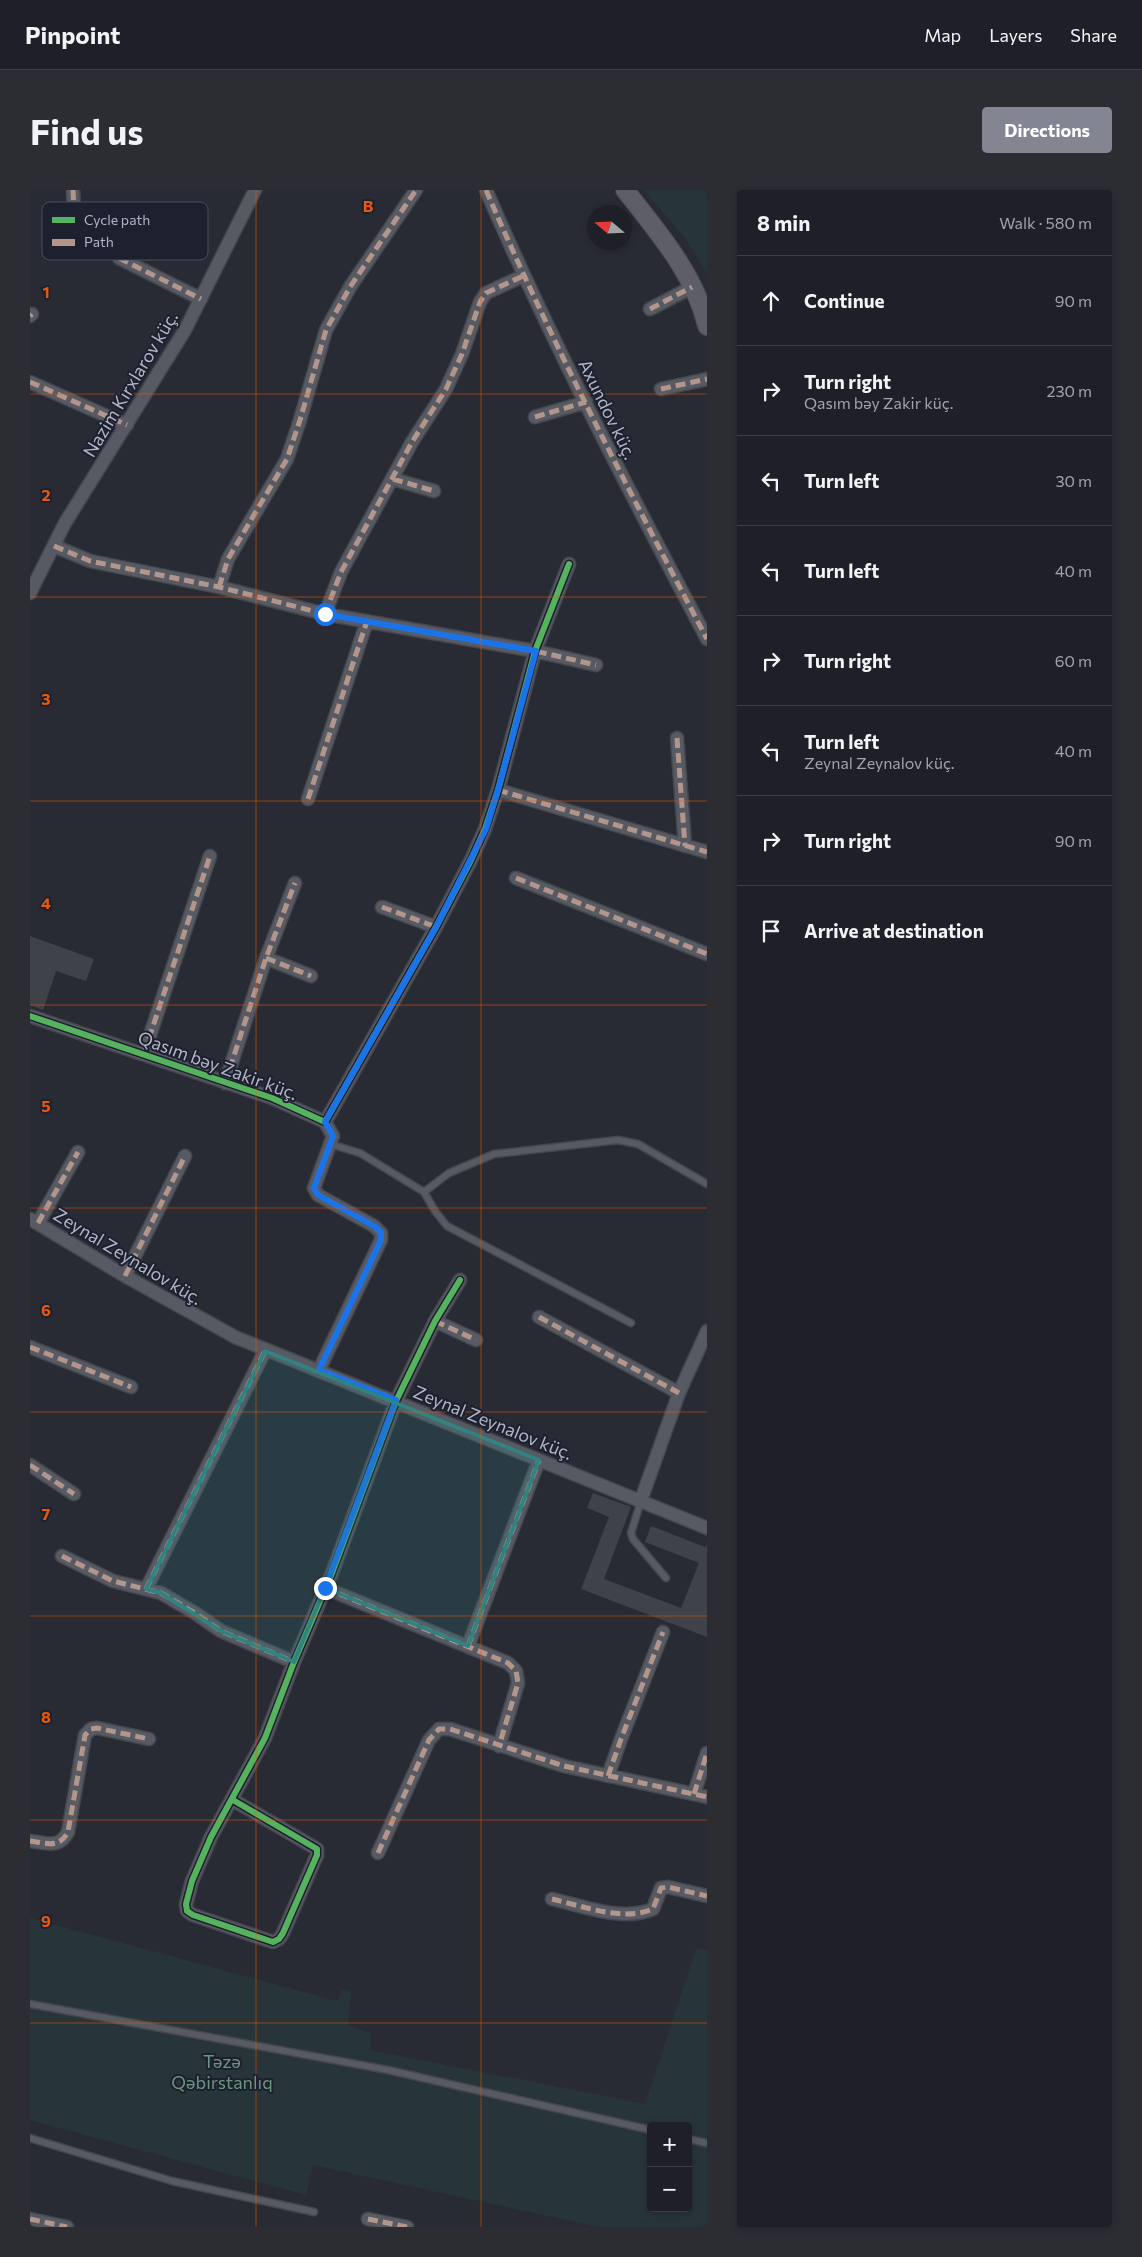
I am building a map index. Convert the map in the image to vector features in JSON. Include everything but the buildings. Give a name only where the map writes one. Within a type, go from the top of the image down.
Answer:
[{"type":"street","name":"Nazim Kırxlarov küç.","points":[[30,593],[54,546],[126,425],[165,365],[201,299],[255,190]]},
{"type":"street","points":[[219,587],[228,559],[287,459],[326,330],[350,287],[416,190]]},
{"type":"street","name":"Axundov küç.","points":[[486,190],[523,276],[629,491],[707,639]]},
{"type":"street","points":[[626,190],[667,244],[692,287],[706,321]]},
{"type":"street","points":[[124,260],[201,299]]},
{"type":"street","points":[[325,614],[341,572],[412,442],[446,389],[462,354],[480,302],[486,293],[523,276]]},
{"type":"street","points":[[650,309],[692,287]]},
{"type":"street","points":[[661,389],[707,379]]},
{"type":"street","points":[[30,382],[126,425]]},
{"type":"street","points":[[535,418],[586,402]]},
{"type":"street","points":[[393,479],[434,491]]},
{"type":"street","points":[[54,546],[90,562],[219,587],[325,614],[536,651],[596,665]]},
{"type":"street","points":[[319,1370],[381,1240],[381,1232],[374,1226],[318,1195],[314,1188],[333,1136],[325,1122],[436,927],[486,829],[536,651],[569,564]]},
{"type":"street","points":[[308,799],[367,621]]},
{"type":"street","points":[[677,738],[685,846]]},
{"type":"street","points":[[498,790],[707,852]]},
{"type":"street","points":[[144,1053],[210,856]]},
{"type":"street","points":[[516,878],[707,954]]},
{"type":"street","points":[[226,1083],[266,958],[295,883]]},
{"type":"street","points":[[382,907],[436,927]]},
{"type":"street","points":[[266,958],[311,976]]},
{"type":"street","name":"Qasım bəy Zakir küç.","points":[[30,1016],[144,1053],[272,1098],[325,1122]]},
{"type":"street","points":[[34,1221],[78,1152]]},
{"type":"street","points":[[125,1276],[185,1156]]},
{"type":"street","name":"Zeynal Zeynalov küç.","points":[[34,1221],[198,1318],[265,1351],[396,1400],[707,1528]]},
{"type":"street","points":[[233,1800],[317,1849],[317,1856],[283,1933],[279,1939],[273,1942],[193,1915],[187,1911],[186,1904],[192,1881],[211,1837],[233,1800],[265,1738],[325,1588],[396,1400],[435,1321],[460,1280]]},
{"type":"street","points":[[539,1317],[679,1393]]},
{"type":"street","points":[[435,1321],[476,1340]]},
{"type":"street","points":[[641,1500],[679,1393],[707,1331]]},
{"type":"street","points":[[30,1347],[132,1387]]},
{"type":"street","points":[[146,1589],[265,1351]]},
{"type":"street","points":[[468,1646],[539,1460]]},
{"type":"street","points":[[30,1465],[74,1494]]},
{"type":"street","points":[[62,1556],[113,1581],[130,1587],[161,1593],[221,1631],[294,1662]]},
{"type":"street","points":[[325,1588],[508,1663],[516,1671],[518,1682],[499,1746]]},
{"type":"street","points":[[608,1776],[663,1632]]},
{"type":"street","points":[[30,1842],[57,1844],[63,1840],[68,1832],[85,1735],[91,1729],[96,1728],[149,1739]]},
{"type":"street","points":[[378,1853],[429,1740],[438,1729],[450,1729],[499,1746],[608,1776],[707,1797]]},
{"type":"street","points":[[694,1794],[707,1753]]},
{"type":"street","points":[[552,1900],[620,1914],[634,1915],[653,1909],[661,1888],[668,1887],[707,1896]]},
{"type":"street","points":[[30,2219],[68,2227]]},
{"type":"street","points":[[368,2219],[407,2227]]},
{"type":"lane","points":[[424,1192],[449,1173],[494,1154],[618,1140],[638,1144],[707,1184]]},
{"type":"lane","points":[[330,1144],[360,1153],[424,1192],[447,1226],[631,1324]]},
{"type":"lane","points":[[641,1500],[631,1526],[631,1533],[633,1539],[666,1578]]},
{"type":"lane","points":[[30,2004],[388,2070],[647,2129]]},
{"type":"lane","points":[[30,2138],[172,2181],[314,2212]]},
{"type":"lane","points":[[692,2140],[707,2144]]},
{"type":"highlighted area","points":[[265,1351],[539,1460],[468,1646],[325,1588],[294,1662],[221,1631],[161,1593],[146,1589]]},
{"type":"green space","points":[[644,190],[707,190],[707,274],[685,238]]},
{"type":"green space","name":"Təzə Qəbirstanlıq","points":[[30,1918],[337,2001],[342,1990],[351,1992],[348,2026],[371,2033],[370,2050],[645,2104],[696,1949],[707,1950],[707,2227],[599,2227],[313,2165],[306,2195],[30,2120]]},
{"type":"marked path","points":[[73,190],[74,202]]},
{"type":"marked path","points":[[219,587],[228,559],[287,459],[326,330],[350,287],[416,190]]},
{"type":"marked path","points":[[486,190],[564,360],[707,639]]},
{"type":"marked path","points":[[123,260],[201,299]]},
{"type":"marked path","points":[[325,614],[341,572],[412,442],[446,389],[462,354],[480,302],[486,293],[523,276]]},
{"type":"marked path","points":[[650,309],[692,287]]},
{"type":"marked path","points":[[661,389],[707,379]]},
{"type":"marked path","points":[[30,382],[127,425]]},
{"type":"marked path","points":[[535,417],[586,402]]},
{"type":"marked path","points":[[393,479],[434,491]]},
{"type":"marked path","points":[[54,546],[90,561],[219,587],[325,614],[535,651],[596,665]]},
{"type":"marked path","points":[[308,799],[367,621]]},
{"type":"marked path","points":[[677,738],[685,846]]},
{"type":"marked path","points":[[498,790],[707,852]]},
{"type":"marked path","points":[[144,1053],[210,856]]},
{"type":"marked path","points":[[516,878],[707,954]]},
{"type":"marked path","points":[[225,1083],[266,958],[295,883]]},
{"type":"marked path","points":[[382,907],[436,927]]},
{"type":"marked path","points":[[266,958],[311,976]]},
{"type":"marked path","points":[[319,1370],[381,1240],[381,1233],[374,1226],[318,1195],[314,1188],[333,1136],[325,1122]]},
{"type":"marked path","points":[[38,1223],[78,1152]]},
{"type":"marked path","points":[[125,1276],[185,1156]]},
{"type":"marked path","points":[[539,1317],[679,1393]]},
{"type":"marked path","points":[[435,1321],[476,1340]]},
{"type":"marked path","points":[[30,1347],[131,1387]]},
{"type":"marked path","points":[[146,1589],[265,1351]]},
{"type":"marked path","points":[[468,1646],[539,1460]]},
{"type":"marked path","points":[[30,1465],[74,1494]]},
{"type":"marked path","points":[[62,1556],[113,1581],[161,1593],[221,1631],[294,1662]]},
{"type":"marked path","points":[[325,1588],[508,1663],[516,1671],[518,1683],[499,1746]]},
{"type":"marked path","points":[[608,1776],[663,1632]]},
{"type":"marked path","points":[[30,1841],[52,1844],[61,1841],[68,1832],[85,1735],[91,1729],[97,1728],[149,1739]]},
{"type":"marked path","points":[[378,1853],[429,1740],[439,1729],[450,1729],[564,1766],[707,1797]]},
{"type":"marked path","points":[[694,1794],[707,1753]]},
{"type":"marked path","points":[[552,1899],[589,1909],[628,1914],[641,1913],[653,1909],[661,1888],[668,1887],[707,1896]]},
{"type":"marked path","points":[[30,2219],[67,2227]]},
{"type":"marked path","points":[[368,2219],[407,2227]]},
{"type":"cycle path","points":[[30,1016],[272,1098],[325,1122],[436,927],[485,829],[498,790],[535,651],[569,564]]},
{"type":"cycle path","points":[[233,1800],[317,1849],[317,1855],[283,1933],[279,1939],[273,1942],[193,1915],[187,1911],[186,1904],[192,1881],[211,1837],[265,1738],[294,1662],[332,1573],[396,1401],[435,1321],[460,1280]]},
{"type":"route","points":[[325,614],[536,651],[486,829],[436,927],[325,1122],[333,1136],[314,1188],[318,1195],[374,1226],[381,1232],[381,1240],[319,1370],[396,1400],[325,1588]]}]
